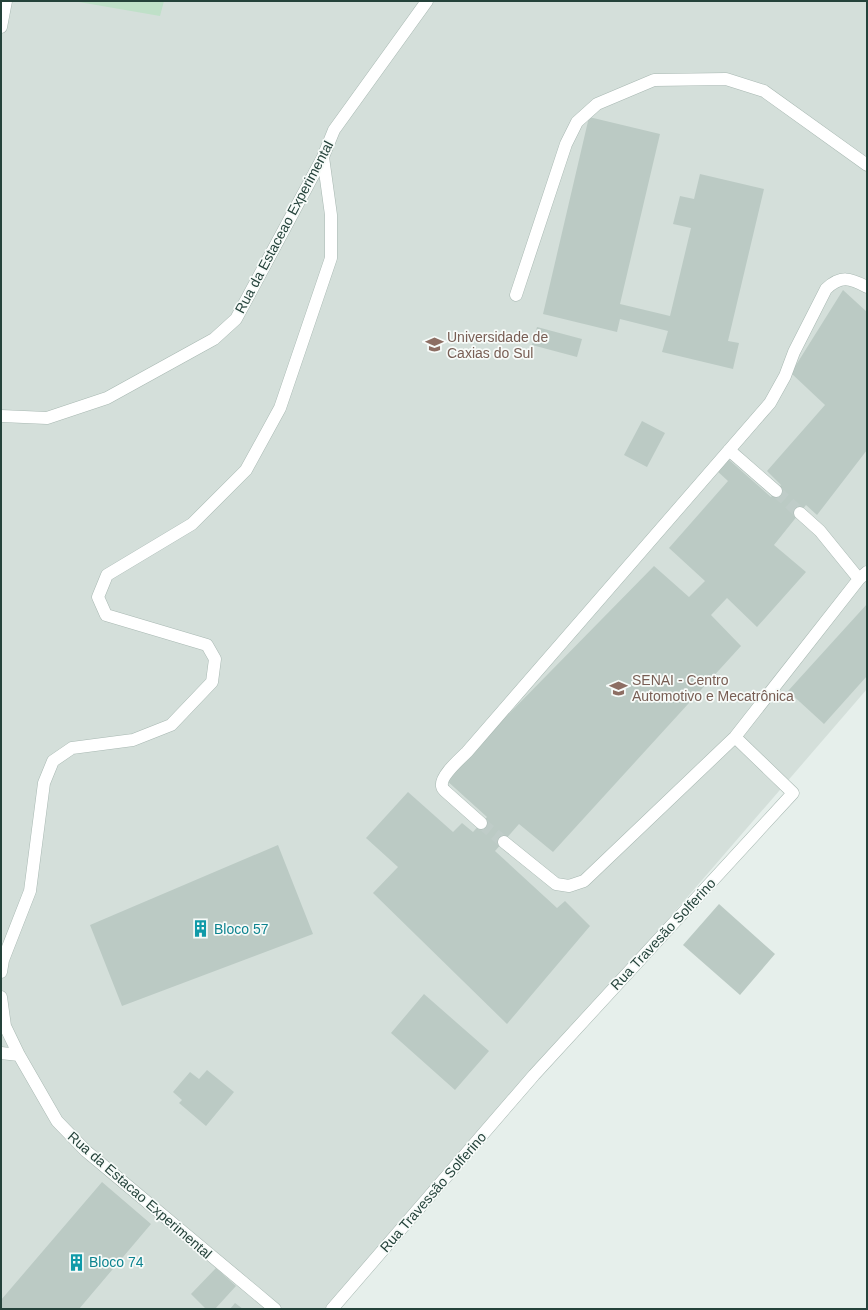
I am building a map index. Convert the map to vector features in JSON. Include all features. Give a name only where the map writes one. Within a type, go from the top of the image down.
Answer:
[{"type":"street","points":[[1,27],[6,1]]},
{"type":"street","name":"Rua da Estaceao Experimental","points":[[1,416],[47,418],[107,398],[214,339],[236,318],[323,157],[334,130],[427,1]]},
{"type":"street","points":[[516,295],[566,144],[577,122],[597,104],[654,80],[726,79],[764,91],[867,165]]},
{"type":"street","points":[[1,972],[2,960],[30,891],[44,783],[53,761],[72,748],[133,740],[170,725],[212,682],[215,659],[207,646],[106,614],[98,596],[108,575],[192,524],[246,470],[280,408],[331,258],[331,215],[323,157]]},
{"type":"street","points":[[481,823],[445,791],[442,787],[444,775],[467,752],[770,403],[785,376],[794,352],[826,289],[841,279],[855,281],[867,287]]},
{"type":"street","points":[[729,450],[776,491]]},
{"type":"street","points":[[504,842],[556,884],[569,886],[584,882],[735,737],[863,575],[800,512]]},
{"type":"street","name":"Rua Travesão Solferino","points":[[534,1075],[793,793],[735,737]]},
{"type":"street","name":"Rua da Estacao Experimental","points":[[1,997],[6,1026],[19,1055],[57,1122],[86,1151],[275,1309]]},
{"type":"street","points":[[1,1053],[19,1055]]},
{"type":"street","name":"Rua Travessão Solferino","points":[[332,1309],[534,1075]]},
{"type":"shaded area","name":"Universidade de Caxias do Sul","points":[[1,1],[867,1],[867,689],[332,1309],[1,1309]]},
{"type":"green space","points":[[79,1],[164,1],[160,16]]},
{"type":"building","points":[[589,117],[660,134],[620,304],[670,316],[691,228],[673,224],[680,196],[694,199],[700,174],[764,189],[728,341],[739,343],[733,369],[662,352],[668,331],[620,319],[617,332],[543,314]]},
{"type":"building","name":"SENAI - Centro Automotivo e Mecatrônica","points":[[843,290],[867,312],[867,450],[817,515],[806,505],[774,545],[806,572],[757,627],[727,598],[711,615],[741,646],[553,852],[519,824],[495,851],[557,908],[565,901],[590,926],[507,1024],[373,893],[398,867],[366,838],[408,792],[453,832],[462,823],[473,832],[487,817],[445,779],[654,566],[689,597],[705,581],[669,548],[728,481],[716,470],[727,458],[771,497],[781,485],[767,471],[825,405],[791,373]]},
{"type":"building","points":[[537,327],[582,339],[577,357],[532,345]]},
{"type":"building","points":[[642,421],[665,433],[647,467],[624,455]]},
{"type":"building","points":[[867,604],[867,676],[824,724],[788,691]]},
{"type":"building","name":"Bloco 57","points":[[278,845],[313,934],[122,1006],[90,925]]},
{"type":"building","points":[[719,904],[775,954],[740,995],[683,945]]},
{"type":"building","points":[[424,994],[489,1051],[455,1090],[391,1033]]},
{"type":"building","points":[[207,1070],[234,1092],[206,1126],[179,1103],[182,1100],[173,1092],[190,1072],[199,1079]]},
{"type":"building","name":"Bloco 74","points":[[102,1182],[151,1224],[79,1309],[1,1309],[1,1300]]},
{"type":"building","points":[[216,1268],[236,1286],[215,1309],[206,1309],[191,1294]]},
{"type":"building","points":[[235,1303],[243,1309],[230,1309]]},
{"type":"tunnel","points":[[776,491],[800,513]]},
{"type":"tunnel","points":[[481,823],[504,842]]},
{"type":"place","name":"Universidade de Caxias do Sul","points":[[434,345]]},
{"type":"place","name":"SENAI - Centro Automotivo e Mecatrônica","points":[[619,688]]},
{"type":"place","name":"Bloco 57","points":[[201,929]]},
{"type":"place","name":"Bloco 74","points":[[76,1262]]}]
